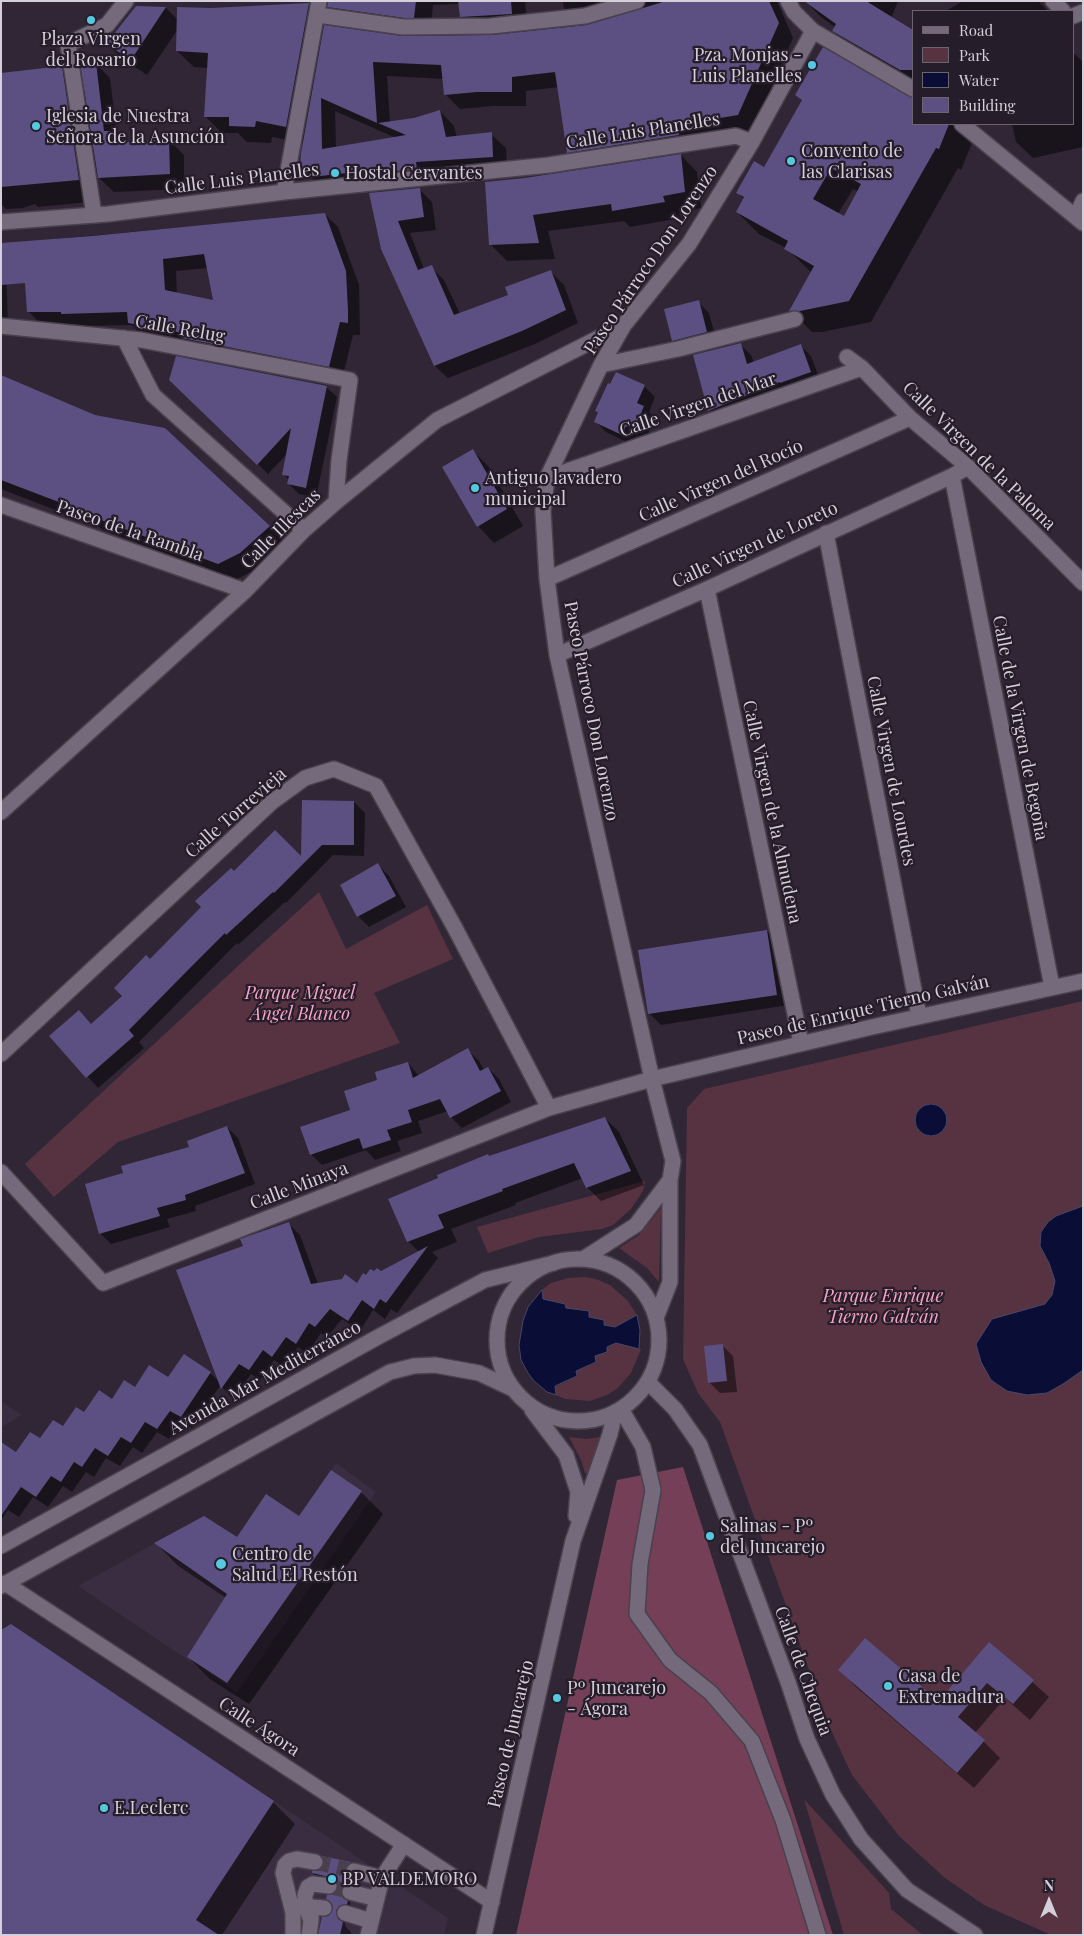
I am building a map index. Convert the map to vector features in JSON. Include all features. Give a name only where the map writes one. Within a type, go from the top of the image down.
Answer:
[{"type":"street","points":[[94,215],[68,44],[107,25],[126,1]]},
{"type":"street","points":[[284,192],[318,11],[403,27],[491,26],[585,16],[637,1]]},
{"type":"street","points":[[788,1],[794,12],[813,31],[912,88]]},
{"type":"street","points":[[1053,1],[1062,10]]},
{"type":"street","name":"Paseo Párroco Don Lorenzo","points":[[656,1318],[670,1282],[670,1180],[673,1161],[652,1079],[557,655],[547,579],[543,511],[547,478],[601,365],[624,325],[689,244],[752,142],[813,31]]},
{"type":"street","points":[[963,125],[1079,220],[1083,201]]},
{"type":"street","name":"Calle Luis Planelles","points":[[1,222],[94,215],[284,192],[549,165],[736,136],[752,142]]},
{"type":"street","points":[[601,365],[795,320]]},
{"type":"street","name":"Calle Illescas","points":[[1,812],[245,591],[304,530],[437,420],[624,325]]},
{"type":"street","name":"Calle Relug","points":[[1,326],[124,338],[350,380],[339,460],[336,502]]},
{"type":"street","points":[[124,338],[153,395],[304,530]]},
{"type":"street","name":"Calle Virgen de la Paloma","points":[[847,357],[862,368],[910,418],[968,467],[1083,583]]},
{"type":"street","name":"Calle Virgen del Mar","points":[[547,478],[862,368]]},
{"type":"street","name":"Calle Virgen del Rocío","points":[[547,579],[910,418]]},
{"type":"street","name":"Calle Virgen de Loreto","points":[[557,655],[707,589],[968,467]]},
{"type":"street","name":"Calle de la Virgen de Begoña","points":[[952,476],[1052,987]]},
{"type":"street","name":"Paseo de la Rambla","points":[[1,505],[245,591]]},
{"type":"street","name":"Calle Virgen de Lourdes","points":[[826,532],[919,1016]]},
{"type":"street","name":"Calle Virgen de la Almudena","points":[[707,589],[801,1043]]},
{"type":"street","name":"Calle Torrevieja","points":[[1,1054],[272,802],[305,778],[334,769],[376,786],[455,928],[549,1108]]},
{"type":"street","name":"Paseo de Enrique Tierno Galván","points":[[652,1079],[919,1016],[1083,981]]},
{"type":"street","name":"Calle Minaya","points":[[1,1172],[103,1284],[549,1108],[652,1079]]},
{"type":"street","points":[[583,1259],[636,1225],[670,1180]]},
{"type":"street","points":[[583,1259],[607,1264],[629,1277],[646,1296],[656,1318],[659,1331],[657,1358],[648,1382],[636,1397],[618,1411],[598,1419],[572,1421],[548,1416],[526,1403],[513,1389],[500,1366],[496,1341],[500,1315],[512,1292],[530,1274],[554,1263],[583,1259]]},
{"type":"street","name":"Avenida Mar Mediterráneo","points":[[1,1546],[378,1337],[485,1280],[554,1263]]},
{"type":"street","points":[[3,1584],[390,1372],[414,1366],[435,1365],[479,1373],[513,1389]]},
{"type":"street","name":"Calle de Chequia","points":[[648,1382],[675,1409],[700,1445],[807,1739],[833,1795],[861,1839],[907,1890],[976,1935]]},
{"type":"street","name":"Paseo de Juncarejo","points":[[526,1403],[566,1455],[578,1492],[573,1541]]},
{"type":"street","points":[[618,1411],[642,1446],[653,1490],[640,1564],[637,1614],[670,1660],[711,1693],[752,1741],[783,1820],[818,1935]]},
{"type":"street","name":"Paseo de Juncarejo","points":[[484,1935],[573,1541],[618,1411]]},
{"type":"street","name":"Calle Ágora","points":[[3,1584],[492,1902]]},
{"type":"street","points":[[345,1913],[370,1928],[382,1878],[404,1844]]},
{"type":"street","points":[[293,1935],[293,1913],[283,1873],[285,1865],[289,1861],[297,1859],[315,1862]]},
{"type":"street","points":[[354,1871],[382,1878]]},
{"type":"street","points":[[310,1928],[305,1904],[305,1895],[308,1887],[313,1884],[329,1886]]},
{"type":"street","points":[[350,1892],[377,1898]]},
{"type":"street","points":[[310,1928],[311,1910],[313,1907],[324,1908]]},
{"type":"shaded area","points":[[1,1401],[22,1415],[1,1427]]},
{"type":"shaded area","name":"Centro de Salud El Restón","points":[[336,1463],[376,1492],[237,1693],[78,1586],[204,1516],[237,1537],[266,1494],[299,1516]]},
{"type":"shaded area","points":[[683,1467],[833,1935],[516,1935],[617,1480]]},
{"type":"shaded area","points":[[11,1624],[448,1918],[444,1935],[1,1935],[1,1630]]},
{"type":"green space","name":"Parque Miguel Ángel Blanco","points":[[319,892],[346,949],[427,905],[453,959],[374,993],[400,1043],[118,1142],[54,1197],[25,1164]]},
{"type":"green space","name":"Parque Enrique Tierno Galván","points":[[1083,1001],[1083,1935],[1051,1935],[984,1905],[945,1878],[899,1836],[852,1775],[830,1728],[720,1422],[698,1393],[683,1359],[687,1108],[704,1089]]},
{"type":"green space","points":[[645,1181],[643,1191],[631,1209],[613,1225],[602,1229],[539,1237],[488,1253],[477,1227]]},
{"type":"green space","points":[[661,1208],[659,1282],[647,1268],[619,1248],[639,1235]]},
{"type":"green space","points":[[585,1277],[610,1285],[628,1301],[637,1315],[615,1327],[604,1325],[604,1320],[589,1317],[589,1311],[566,1308],[565,1304],[543,1299],[542,1290],[551,1283],[568,1278]]},
{"type":"green space","points":[[616,1343],[641,1349],[631,1373],[618,1388],[607,1395],[590,1401],[565,1399],[556,1395],[555,1387],[576,1377],[576,1371],[596,1363],[595,1356],[607,1352],[607,1347]]},
{"type":"green space","points":[[569,1437],[586,1439],[600,1437],[588,1473],[585,1473],[581,1460]]},
{"type":"green space","points":[[804,1799],[889,1893],[891,1909],[923,1935],[844,1935]]},
{"type":"water","points":[[931,1104],[937,1105],[942,1109],[946,1114],[946,1126],[942,1131],[937,1135],[931,1136],[925,1135],[920,1131],[916,1126],[915,1120],[916,1114],[920,1109],[925,1105]]},
{"type":"water","points":[[1083,1206],[1083,1370],[1047,1393],[1027,1395],[1007,1391],[991,1380],[981,1362],[976,1344],[992,1319],[1045,1304],[1052,1295],[1055,1281],[1049,1263],[1040,1246],[1041,1232],[1048,1222],[1056,1216]]},
{"type":"water","points":[[542,1290],[543,1299],[565,1304],[566,1308],[589,1311],[589,1317],[604,1320],[604,1325],[615,1327],[637,1315],[640,1330],[639,1349],[616,1343],[607,1347],[607,1352],[595,1356],[596,1362],[576,1371],[577,1376],[555,1386],[556,1395],[547,1392],[528,1373],[521,1360],[519,1345],[523,1321],[528,1307]]},
{"type":"building","points":[[416,1],[414,18],[404,18],[327,7],[328,2]]},
{"type":"building","points":[[458,1],[511,1],[512,14],[460,17]]},
{"type":"building","points":[[666,1],[769,1],[779,23],[738,115],[678,125],[679,135],[567,153],[555,72],[512,77],[512,92],[477,92],[444,95],[441,65],[373,62],[377,123],[321,98],[322,149],[406,135],[378,123],[414,118],[440,110],[446,137],[492,132],[493,157],[416,162],[417,169],[365,174],[364,171],[312,177],[300,167],[324,25],[403,36],[492,35],[587,25]]},
{"type":"building","points":[[804,1],[866,1],[912,29],[912,70],[900,70],[832,31],[836,24]]},
{"type":"building","points":[[309,3],[286,127],[256,121],[255,127],[229,126],[229,117],[204,117],[208,53],[176,51],[177,7],[211,8]]},
{"type":"building","points":[[136,6],[166,7],[131,60],[106,44]]},
{"type":"building","points":[[823,47],[912,97],[912,125],[949,125],[939,149],[936,148],[849,301],[800,311],[789,311],[814,266],[784,249],[788,241],[736,212],[744,197],[736,193],[754,161],[764,167],[802,100],[795,95]],"holes":[[[831,168],[861,184],[844,216],[813,199]]]},
{"type":"building","points":[[96,62],[104,131],[114,131],[116,143],[169,139],[170,174],[98,178],[80,63]]},
{"type":"building","name":"Iglesia de Nuestra Señora de la Asunción","points":[[62,66],[79,180],[1,187],[1,73]]},
{"type":"building","points":[[681,154],[685,192],[663,196],[665,202],[612,211],[611,204],[533,215],[539,243],[489,245],[485,182],[525,178]]},
{"type":"building","points":[[420,188],[424,217],[398,221],[418,270],[432,265],[454,315],[508,295],[505,287],[551,270],[566,310],[522,331],[434,366],[381,249],[369,193]]},
{"type":"building","points":[[325,213],[346,271],[348,311],[348,323],[340,322],[329,367],[182,338],[183,333],[128,323],[127,312],[61,314],[61,312],[27,312],[25,283],[1,285],[1,243]],"holes":[[[204,254],[213,300],[165,290],[163,259]]]},
{"type":"building","points":[[699,300],[707,332],[672,341],[664,309]]},
{"type":"building","points":[[741,343],[747,364],[801,344],[811,372],[780,382],[708,411],[693,355]]},
{"type":"building","points":[[176,356],[327,386],[306,488],[287,484],[289,476],[282,475],[291,428],[257,465],[169,380]]},
{"type":"building","points":[[616,372],[645,385],[637,403],[644,406],[634,430],[626,426],[622,435],[594,422],[598,412],[595,411],[608,383],[610,384]]},
{"type":"building","points":[[1,375],[95,415],[165,428],[270,526],[240,553],[218,564],[1,480]]},
{"type":"building","name":"Antiguo lavadero municipal","points":[[473,449],[507,509],[477,527],[442,467]]},
{"type":"building","points":[[302,800],[354,801],[354,845],[322,845],[274,893],[226,935],[225,933],[129,1030],[134,1036],[86,1078],[49,1036],[79,1010],[91,1024],[122,996],[114,988],[146,955],[150,959],[201,907],[195,901],[231,868],[234,871],[275,830],[301,856]]},
{"type":"building","points":[[378,863],[396,896],[357,917],[340,885]]},
{"type":"building","points":[[767,930],[777,995],[648,1014],[638,950]]},
{"type":"building","points":[[468,1048],[480,1071],[488,1067],[501,1091],[450,1118],[440,1099],[408,1110],[412,1122],[387,1130],[391,1140],[363,1149],[359,1138],[310,1155],[300,1127],[350,1110],[344,1091],[377,1080],[375,1072],[408,1062],[413,1078]]},
{"type":"building","points":[[605,1117],[631,1171],[586,1188],[574,1163],[438,1215],[444,1228],[407,1242],[388,1199],[438,1178],[437,1175],[488,1154],[489,1156]]},
{"type":"building","points":[[227,1126],[245,1173],[185,1195],[186,1200],[157,1208],[160,1216],[99,1234],[85,1184],[123,1173],[121,1166],[189,1147],[187,1141]]},
{"type":"building","points":[[289,1222],[311,1284],[342,1279],[345,1274],[357,1283],[363,1273],[366,1275],[370,1269],[374,1271],[377,1268],[381,1271],[428,1246],[386,1303],[380,1299],[374,1309],[362,1300],[348,1321],[330,1309],[315,1327],[309,1323],[296,1344],[286,1337],[272,1357],[263,1350],[249,1370],[239,1364],[221,1389],[176,1270],[243,1246],[240,1239]]},
{"type":"building","points":[[723,1344],[727,1381],[708,1383],[704,1346]]},
{"type":"building","points":[[184,1354],[211,1372],[181,1417],[170,1411],[157,1429],[145,1422],[131,1443],[121,1437],[108,1456],[95,1448],[82,1467],[74,1462],[61,1482],[51,1476],[36,1497],[21,1487],[1,1516],[1,1442],[16,1452],[30,1432],[40,1438],[53,1420],[63,1426],[76,1407],[84,1412],[99,1390],[112,1399],[124,1380],[135,1387],[149,1365],[168,1377]]},
{"type":"building","points":[[331,1470],[362,1491],[227,1683],[187,1657],[227,1594],[154,1543],[204,1516],[237,1537],[266,1494],[299,1516]]},
{"type":"building","points":[[11,1624],[274,1801],[196,1920],[219,1935],[1,1935],[1,1630]]},
{"type":"building","points":[[865,1638],[939,1701],[989,1642],[1034,1680],[1013,1704],[987,1683],[958,1717],[985,1740],[957,1773],[838,1670]]},
{"type":"building","points":[[322,1856],[351,1862],[345,1868],[345,1873],[352,1880],[352,1883],[344,1885],[341,1890],[343,1898],[348,1901],[347,1904],[339,1906],[336,1911],[338,1919],[343,1922],[340,1935],[318,1935],[322,1917],[328,1916],[333,1909],[332,1904],[326,1899],[327,1895],[333,1894],[338,1887],[334,1878],[312,1873],[312,1871],[318,1871],[322,1868],[324,1863]]},
{"type":"tunnel","points":[[315,1862],[354,1871]]},
{"type":"tunnel","points":[[329,1886],[350,1892]]},
{"type":"place","name":"Plaza Virgen del Rosario","points":[[91,20]]},
{"type":"place","name":"Pza. Monjas - Luis Planelles","points":[[812,65]]},
{"type":"place","name":"Iglesia de Nuestra Señora de la Asunción","points":[[36,126]]},
{"type":"place","name":"Convento de las Clarisas","points":[[791,161]]},
{"type":"place","name":"Hostal Cervantes","points":[[335,173]]},
{"type":"place","name":"Antiguo lavadero municipal","points":[[475,488]]},
{"type":"place","name":"Salinas - Pº del Juncarejo","points":[[710,1536]]},
{"type":"place","name":"Centro de Salud El Restón","points":[[221,1564]]},
{"type":"place","name":"Casa de Extremadura","points":[[888,1686]]},
{"type":"place","name":"Pº Juncarejo - Ágora","points":[[557,1698]]},
{"type":"place","name":"E.Leclerc","points":[[104,1808]]},
{"type":"place","name":"BP VALDEMORO","points":[[332,1879]]}]
